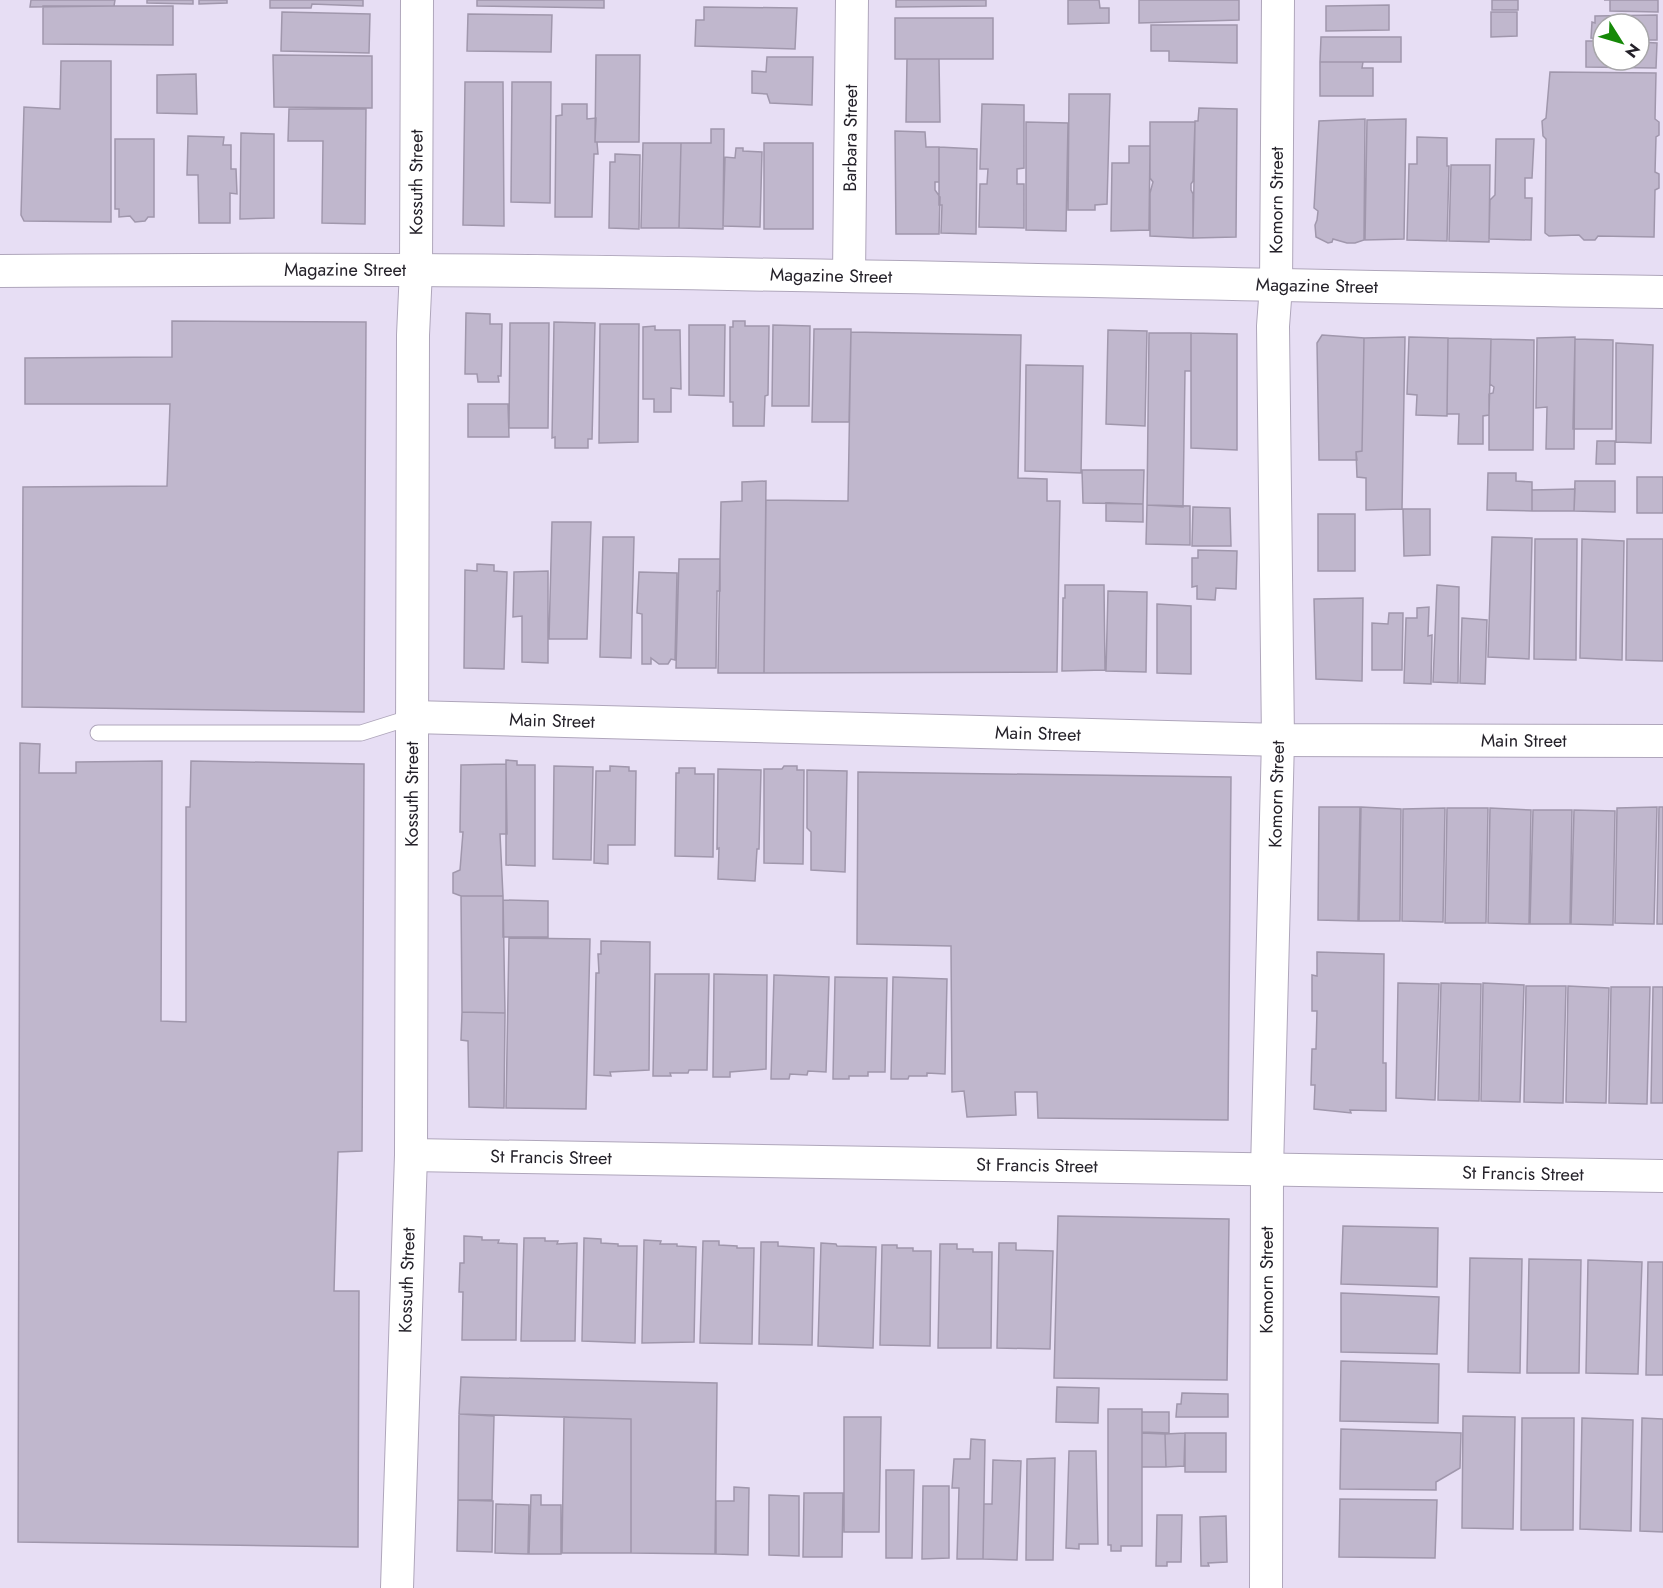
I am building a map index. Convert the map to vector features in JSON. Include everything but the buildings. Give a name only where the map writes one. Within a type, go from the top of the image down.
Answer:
[{"type":"street","name":"Kossuth Street","points":[[397,1588],[411,1155],[412,334],[416,270],[417,0]]},
{"type":"street","name":"Barbara Street","points":[[849,276],[852,0]]},
{"type":"street","name":"Komorn Street","points":[[1266,1588],[1267,1170],[1278,740],[1273,338],[1276,286],[1278,0]]},
{"type":"street","name":"Magazine Street","points":[[0,271],[416,270],[1663,292]]},
{"type":"street","name":"Main Street","points":[[412,717],[1278,740],[1663,741]]},
{"type":"street","name":"St Francis Street","points":[[411,1155],[1663,1176]]},
{"type":"lane","points":[[98,733],[361,733],[412,717]]}]
